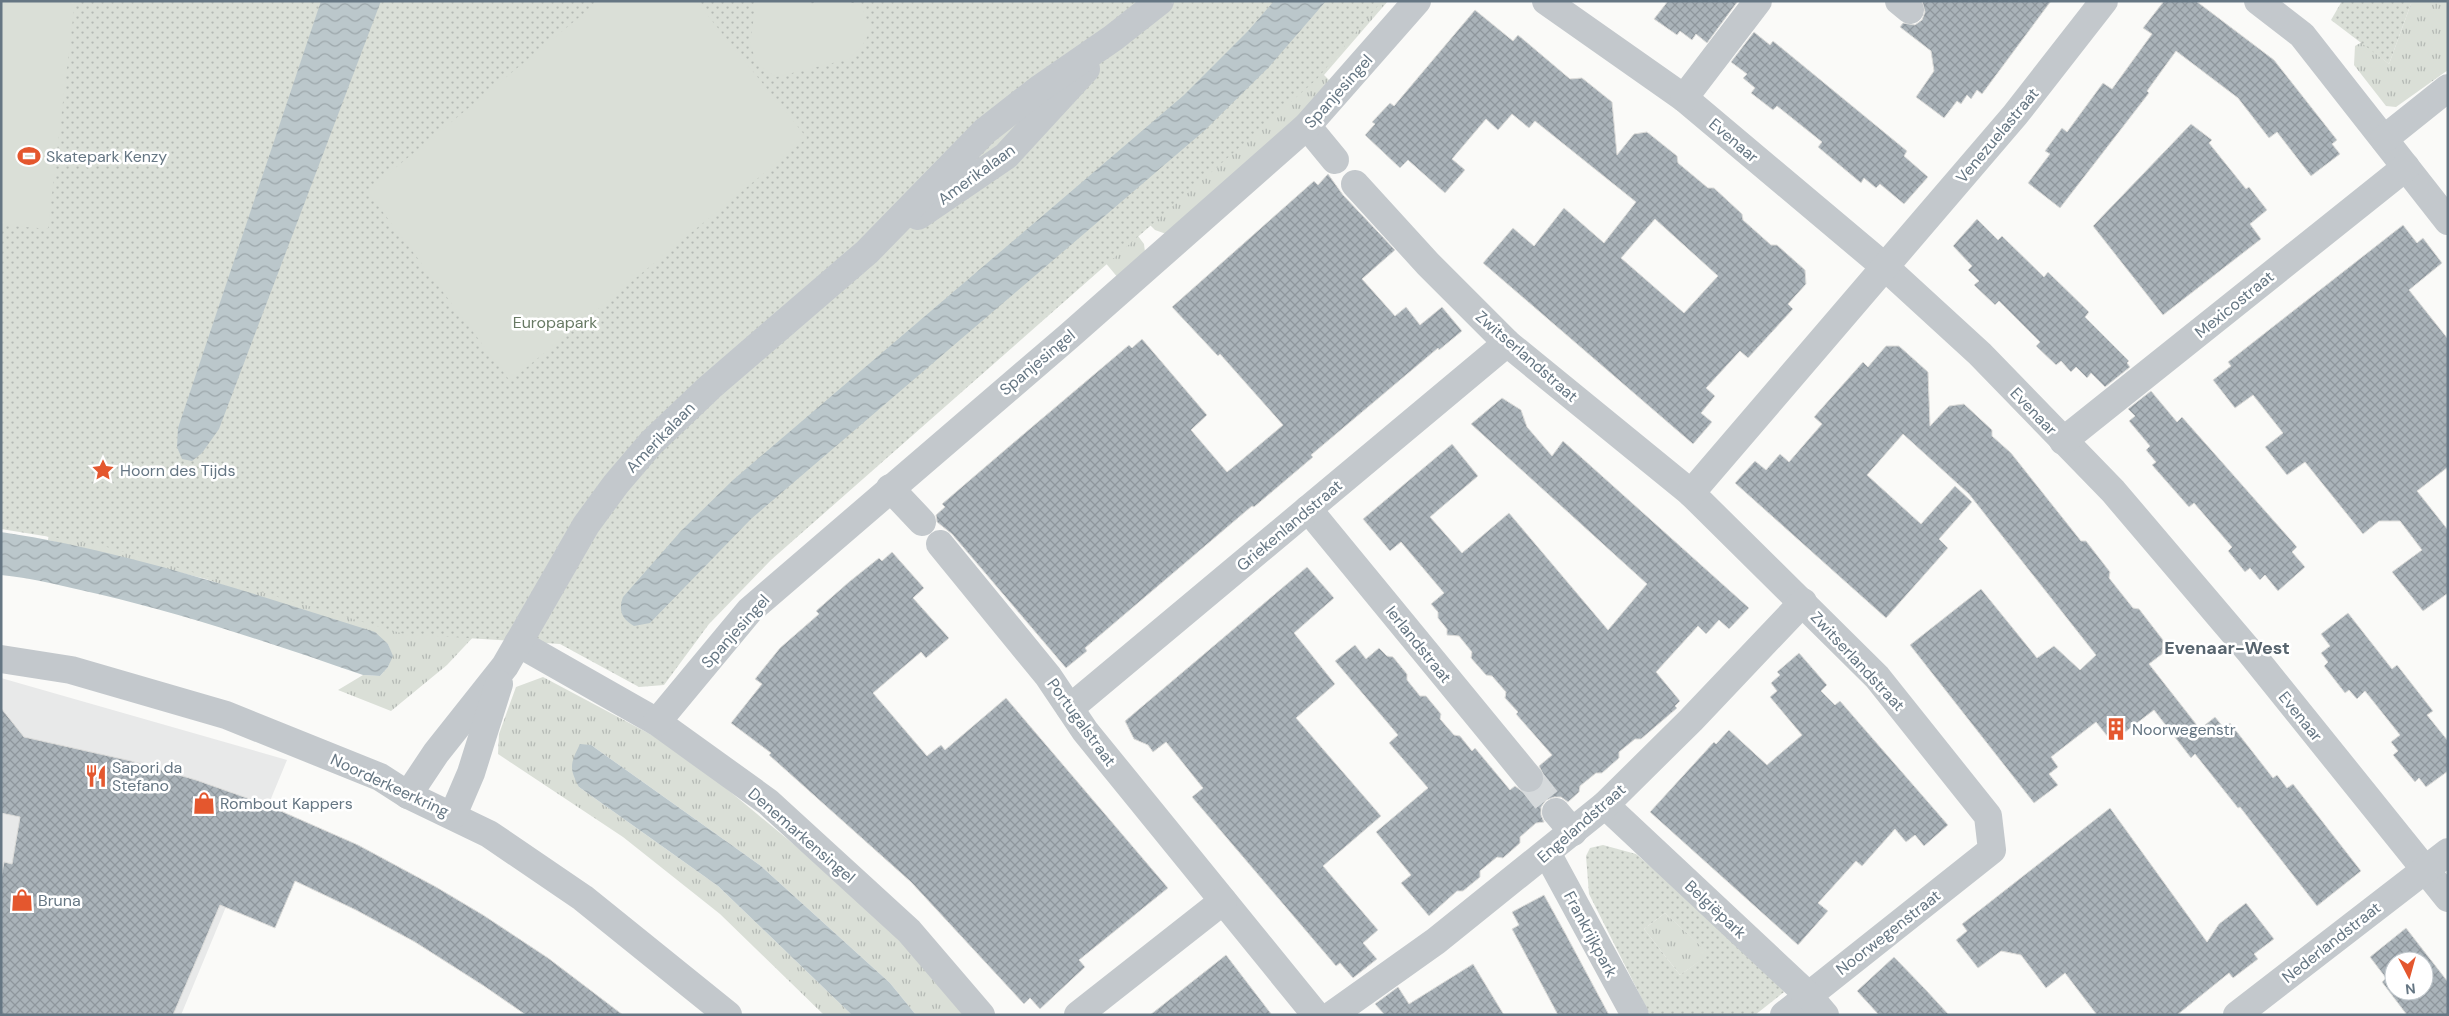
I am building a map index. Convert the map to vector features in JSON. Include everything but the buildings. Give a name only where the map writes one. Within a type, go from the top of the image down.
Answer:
[{"type":"street","name":"Amerikalaan","points":[[408,795],[436,753],[511,654],[586,525],[616,484],[651,443],[710,387],[867,252],[985,130],[1039,89],[1113,38],[1160,1]]},
{"type":"street","name":"Spanjesingel","points":[[657,722],[750,610],[1069,336],[1307,126],[1417,1]]},
{"type":"street","name":"Evenaar","points":[[1546,1],[1684,98],[1885,267],[1980,354],[2113,491],[2250,652],[2448,898]]},
{"type":"street","points":[[1684,98],[1758,1]]},
{"type":"street","name":"Venezuelastraat","points":[[1885,267],[2015,115],[2104,1]]},
{"type":"street","points":[[2258,1],[2302,35],[2448,221]]},
{"type":"street","points":[[2384,139],[2448,88]]},
{"type":"street","points":[[1307,126],[1335,160]]},
{"type":"street","name":"Mexicostraat","points":[[2063,441],[2406,167]]},
{"type":"street","name":"Zwitserlandstraat","points":[[1355,184],[1428,264],[1507,343],[1691,493],[1877,677],[1988,816],[1992,850]]},
{"type":"street","points":[[1691,493],[1885,267]]},
{"type":"street","name":"Griekenlandstraat","points":[[1070,708],[1507,343]]},
{"type":"street","points":[[890,488],[922,522]]},
{"type":"street","name":"Ierlandstraat","points":[[1308,509],[1529,778]]},
{"type":"street","name":"Portugalstraat","points":[[940,544],[1014,633],[1085,731],[1316,1015]]},
{"type":"street","name":"Engelandstraat","points":[[1332,1015],[1440,938],[1547,853],[1565,822],[1605,805],[1691,720],[1803,602]]},
{"type":"street","name":"Amerikalaan","points":[[453,815],[470,773],[511,654]]},
{"type":"street","name":"Denemarkensingel","points":[[511,654],[657,722],[768,802],[909,931],[981,1015]]},
{"type":"street","name":"Noorderkeerkring","points":[[1,659],[71,670],[226,715],[380,777],[408,795],[453,815],[502,842],[583,898],[728,1015]]},
{"type":"street","name":"Belgiëpark","points":[[1605,805],[1817,1005]]},
{"type":"street","name":"Noorwegenstraat","points":[[1784,1015],[1817,1005],[1992,850]]},
{"type":"street","points":[[2425,870],[2448,852]]},
{"type":"street","name":"Frankrijkpark","points":[[1547,853],[1635,1015]]},
{"type":"street","name":"Nederlandstraat","points":[[2237,1015],[2425,870]]},
{"type":"street","points":[[1078,1015],[1223,902]]},
{"type":"shaded area","points":[[1,678],[287,760],[181,1015],[1,1015]]},
{"type":"green space","name":"Europapark","points":[[1,1],[1382,1],[1317,79],[771,560],[709,624],[664,685],[639,687],[560,644],[404,634],[100,545],[1,529]]},
{"type":"green space","name":"Skatepark Kenzy","points":[[1,1],[75,1],[48,228],[62,230],[1,225]]},
{"type":"green space","points":[[599,1],[696,1],[807,138],[510,381],[367,191]]},
{"type":"green space","points":[[756,1],[807,1],[806,5],[826,1],[854,3],[861,5],[871,30],[862,46],[849,59],[776,77],[758,64],[750,45]]},
{"type":"green space","points":[[1326,1],[1388,1],[1324,75],[1332,83],[1291,128],[1169,235],[1155,230],[1147,222],[1135,232],[1144,244],[1145,252],[1119,279],[1083,236]]},
{"type":"green space","points":[[2342,1],[2412,1],[2389,64],[2331,20]]},
{"type":"green space","points":[[2412,1],[2448,1],[2448,70],[2396,107],[2386,106],[2354,65],[2355,46],[2362,42],[2389,64]]},
{"type":"green space","points":[[51,518],[477,633],[447,665],[391,711],[338,690],[363,675],[380,676],[388,667],[392,656],[388,644],[206,579],[48,540]]},
{"type":"green space","points":[[543,677],[680,750],[803,852],[905,944],[966,1015],[916,1015],[890,983],[761,866],[591,745],[579,787],[718,886],[852,1015],[824,1015],[720,914],[623,837],[498,754],[499,734],[516,687]]},
{"type":"green space","points":[[1603,845],[1636,854],[1773,970],[1784,992],[1755,1015],[1650,1015],[1589,894],[1586,856],[1590,848]],"holes":[[[1665,913],[1709,954],[1680,975],[1644,929]]]},
{"type":"green space","points":[[1665,913],[1710,954],[1680,975],[1644,929]]},
{"type":"water","points":[[321,1],[381,1],[219,429],[202,453],[192,461],[182,459],[177,447],[178,428]]},
{"type":"water","points":[[1274,1],[1326,1],[1269,67],[1204,131],[751,519],[650,623],[634,626],[624,617],[621,610],[623,597],[681,531],[733,480],[1184,95],[1248,31]]},
{"type":"water","points":[[1,532],[49,540],[143,562],[375,632],[388,644],[393,656],[388,667],[380,676],[363,675],[165,611],[50,583],[1,575]]},
{"type":"water","points":[[580,744],[591,745],[761,866],[890,983],[916,1015],[852,1015],[718,886],[579,787],[572,766],[574,756]]},
{"type":"tunnel","points":[[1529,778],[1556,812]]},
{"type":"place","name":"Skatepark Kenzy","points":[[29,156]]},
{"type":"place","name":"Hoorn des Tijds","points":[[103,470]]},
{"type":"place","name":"Noorwegenstr","points":[[2116,729]]},
{"type":"place","name":"Sapori da Stefano","points":[[96,776]]},
{"type":"place","name":"Rombout Kappers","points":[[204,803]]},
{"type":"place","name":"Bruna","points":[[22,900]]},
{"type":"district","name":"Evenaar-West","points":[[2227,648]]}]
